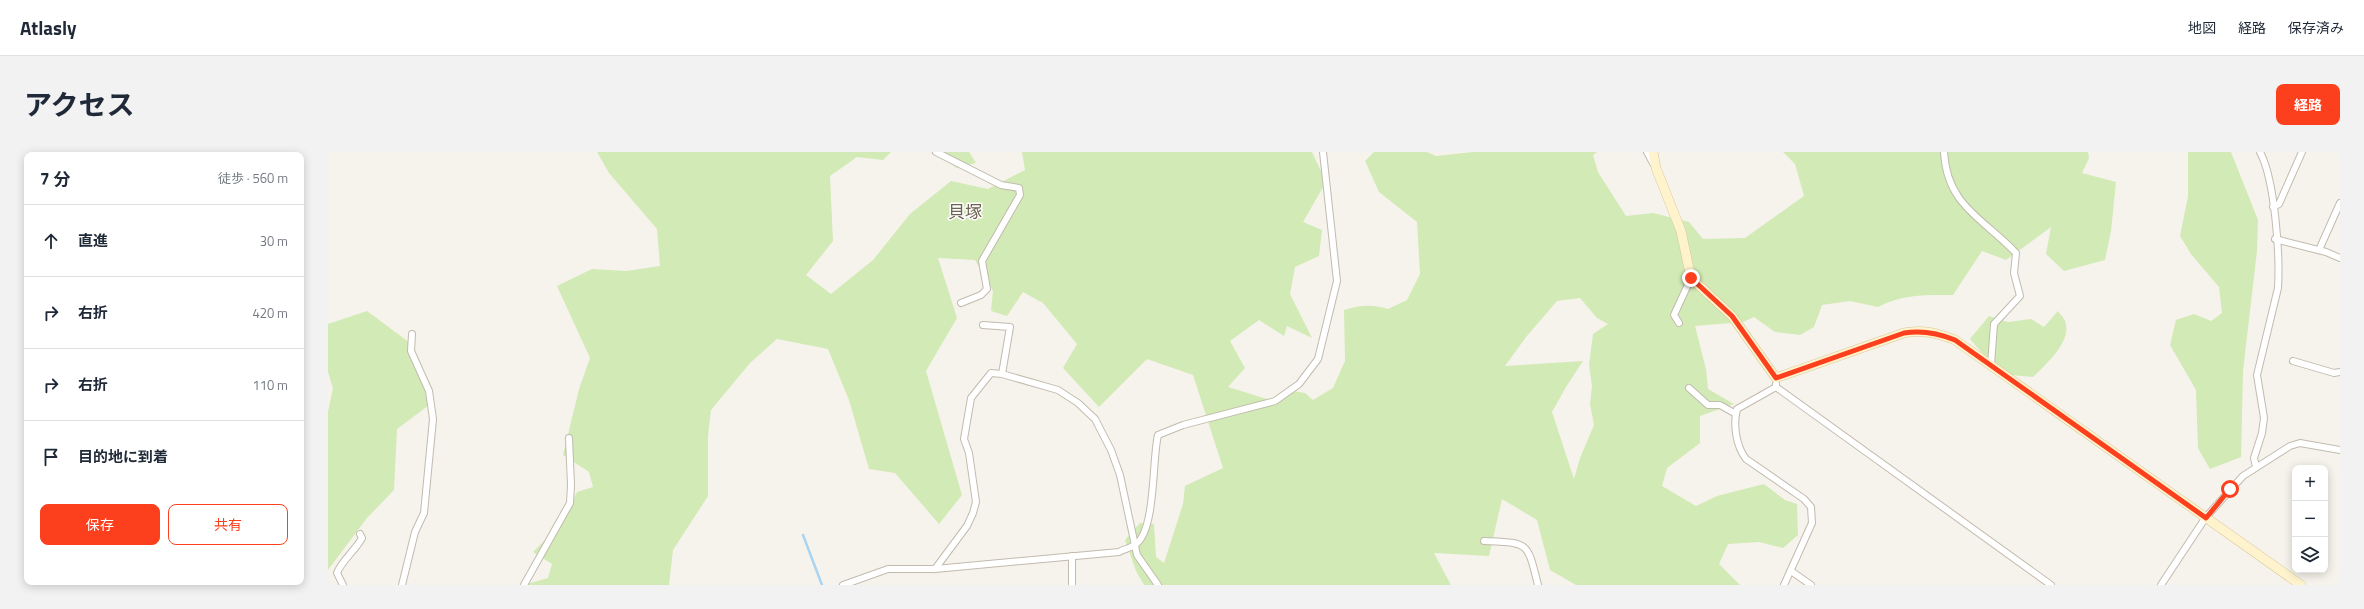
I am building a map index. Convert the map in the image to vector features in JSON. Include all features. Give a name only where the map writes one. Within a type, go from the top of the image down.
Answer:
[{"type":"street","points":[[936,152],[1001,185],[1019,188],[1020,195],[982,261],[987,289],[981,295],[961,303]]},
{"type":"street","points":[[843,585],[888,569],[935,569],[1119,552],[1136,544],[1144,534],[1152,501],[1158,435],[1183,425],[1275,401],[1299,384],[1318,359],[1337,281],[1323,152]]},
{"type":"street","points":[[1647,152],[1656,168],[1681,231],[1691,278],[1732,316],[1776,382],[2051,585]]},
{"type":"street","points":[[1654,152],[1656,168]]},
{"type":"street","points":[[1944,152],[1950,184],[1959,200],[2000,236],[2016,253],[2014,273],[2020,296],[1994,324],[1991,365]]},
{"type":"street","points":[[2256,467],[2254,458],[2262,433],[2264,418],[2257,375],[2278,288],[2273,206],[2268,174],[2260,152]]},
{"type":"street","points":[[2273,206],[2279,204],[2302,152]]},
{"type":"street","points":[[2319,250],[2340,203]]},
{"type":"street","points":[[2275,239],[2319,250],[2340,258]]},
{"type":"street","points":[[1679,323],[1674,314],[1691,278]]},
{"type":"street","points":[[983,325],[1010,326],[1002,374]]},
{"type":"street","points":[[1784,585],[1792,571],[1812,523],[1811,507],[1804,498],[1746,459],[1739,451],[1736,414],[1737,409],[1776,382],[1914,331],[1940,333],[1955,340],[2301,585]]},
{"type":"street","points":[[402,585],[415,532],[424,513],[433,419],[429,391],[411,352],[412,334]]},
{"type":"street","points":[[2293,361],[2334,373],[2340,372]]},
{"type":"street","points":[[935,569],[967,526],[976,502],[969,452],[964,439],[971,398],[991,373],[1002,374],[1058,390],[1078,403],[1095,419],[1111,450],[1120,475],[1136,544],[1137,555],[1158,585]]},
{"type":"street","points":[[1690,388],[1708,405],[1720,405],[1736,414]]},
{"type":"street","points":[[524,585],[570,503],[571,485],[569,438]]},
{"type":"street","points":[[2161,585],[2206,518],[2243,476],[2290,446],[2300,443],[2340,450]]},
{"type":"street","points":[[343,585],[337,573],[339,567],[358,545],[362,538],[360,534]]},
{"type":"street","points":[[1484,542],[1517,542],[1524,546],[1530,552],[1538,585]]},
{"type":"street","points":[[1072,556],[1072,585]]},
{"type":"street","points":[[1792,571],[1811,585]]},
{"type":"green space","points":[[597,152],[891,152],[883,160],[857,157],[830,176],[833,241],[806,275],[831,294],[873,260],[910,214],[951,181],[988,189],[1025,170],[1022,152],[1312,152],[1326,182],[1303,222],[1322,230],[1319,256],[1295,267],[1290,294],[1312,338],[1287,326],[1284,336],[1259,320],[1230,341],[1245,368],[1228,387],[1270,400],[1287,390],[1305,393],[1313,400],[1333,388],[1345,361],[1344,310],[1366,306],[1377,306],[1388,309],[1407,300],[1420,274],[1417,222],[1379,192],[1365,161],[1374,152],[1427,152],[1436,156],[1473,152],[1597,152],[1593,155],[1598,172],[1626,216],[1653,213],[1689,222],[1703,239],[1745,238],[1804,196],[1795,164],[1783,152],[2088,152],[2089,158],[2082,173],[2116,182],[2111,231],[2105,260],[2064,271],[2046,254],[2051,227],[2006,260],[1982,251],[1953,295],[1924,295],[1905,297],[1878,307],[1850,301],[1822,305],[1814,327],[1800,335],[1775,332],[1754,317],[1743,322],[1695,326],[1706,369],[1708,389],[1734,404],[1700,416],[1700,443],[1667,468],[1662,486],[1696,506],[1717,496],[1764,484],[1785,500],[1797,504],[1798,535],[1783,548],[1759,542],[1728,544],[1719,564],[1740,585],[1576,585],[1550,570],[1537,520],[1502,499],[1489,556],[1434,553],[1451,585],[1144,585],[1136,571],[1125,540],[1140,523],[1154,524],[1156,557],[1164,563],[1183,504],[1185,486],[1223,468],[1193,375],[1147,359],[1099,407],[1063,368],[1077,344],[1043,303],[1023,292],[1007,316],[991,311],[993,291],[975,260],[938,258],[957,318],[926,371],[962,495],[939,524],[895,473],[869,469],[849,400],[828,349],[777,339],[750,363],[711,410],[708,436],[708,496],[673,550],[669,585],[523,585],[548,578],[552,564],[533,552],[561,524],[577,492],[593,487],[589,472],[563,455],[579,389],[590,358],[557,286],[592,269],[626,271],[660,266],[657,229],[609,173]],"holes":[[[1580,298],[1597,318],[1608,324],[1593,334],[1589,365],[1592,386],[1590,404],[1594,425],[1580,458],[1574,479],[1552,412],[1583,361],[1505,366],[1526,337],[1557,301]]]},
{"type":"green space","points":[[942,152],[969,152],[976,163],[956,168]]},
{"type":"green space","points":[[2188,152],[2231,152],[2258,220],[2257,251],[2243,371],[2241,457],[2210,469],[2198,448],[2196,390],[2170,345],[2176,320],[2194,314],[2211,321],[2222,313],[2219,287],[2191,254],[2180,236],[2188,196]]},
{"type":"green space","points":[[367,311],[410,343],[429,405],[397,429],[394,490],[367,518],[328,570],[328,412],[333,388],[328,372],[328,324]]},
{"type":"green space","points":[[2058,311],[2065,321],[2066,329],[2062,344],[2051,359],[2033,377],[2000,374],[1970,339],[1989,316],[2008,322],[2031,319],[2044,327]]},
{"type":"waterway","points":[[803,535],[822,585]]},
{"type":"district","name":"貝塚","points":[[965,212]]},
{"type":"route","points":[[1691,278],[1732,316],[1776,378],[1904,333],[1914,331],[1940,333],[1955,340],[2206,518],[2230,489]]}]
